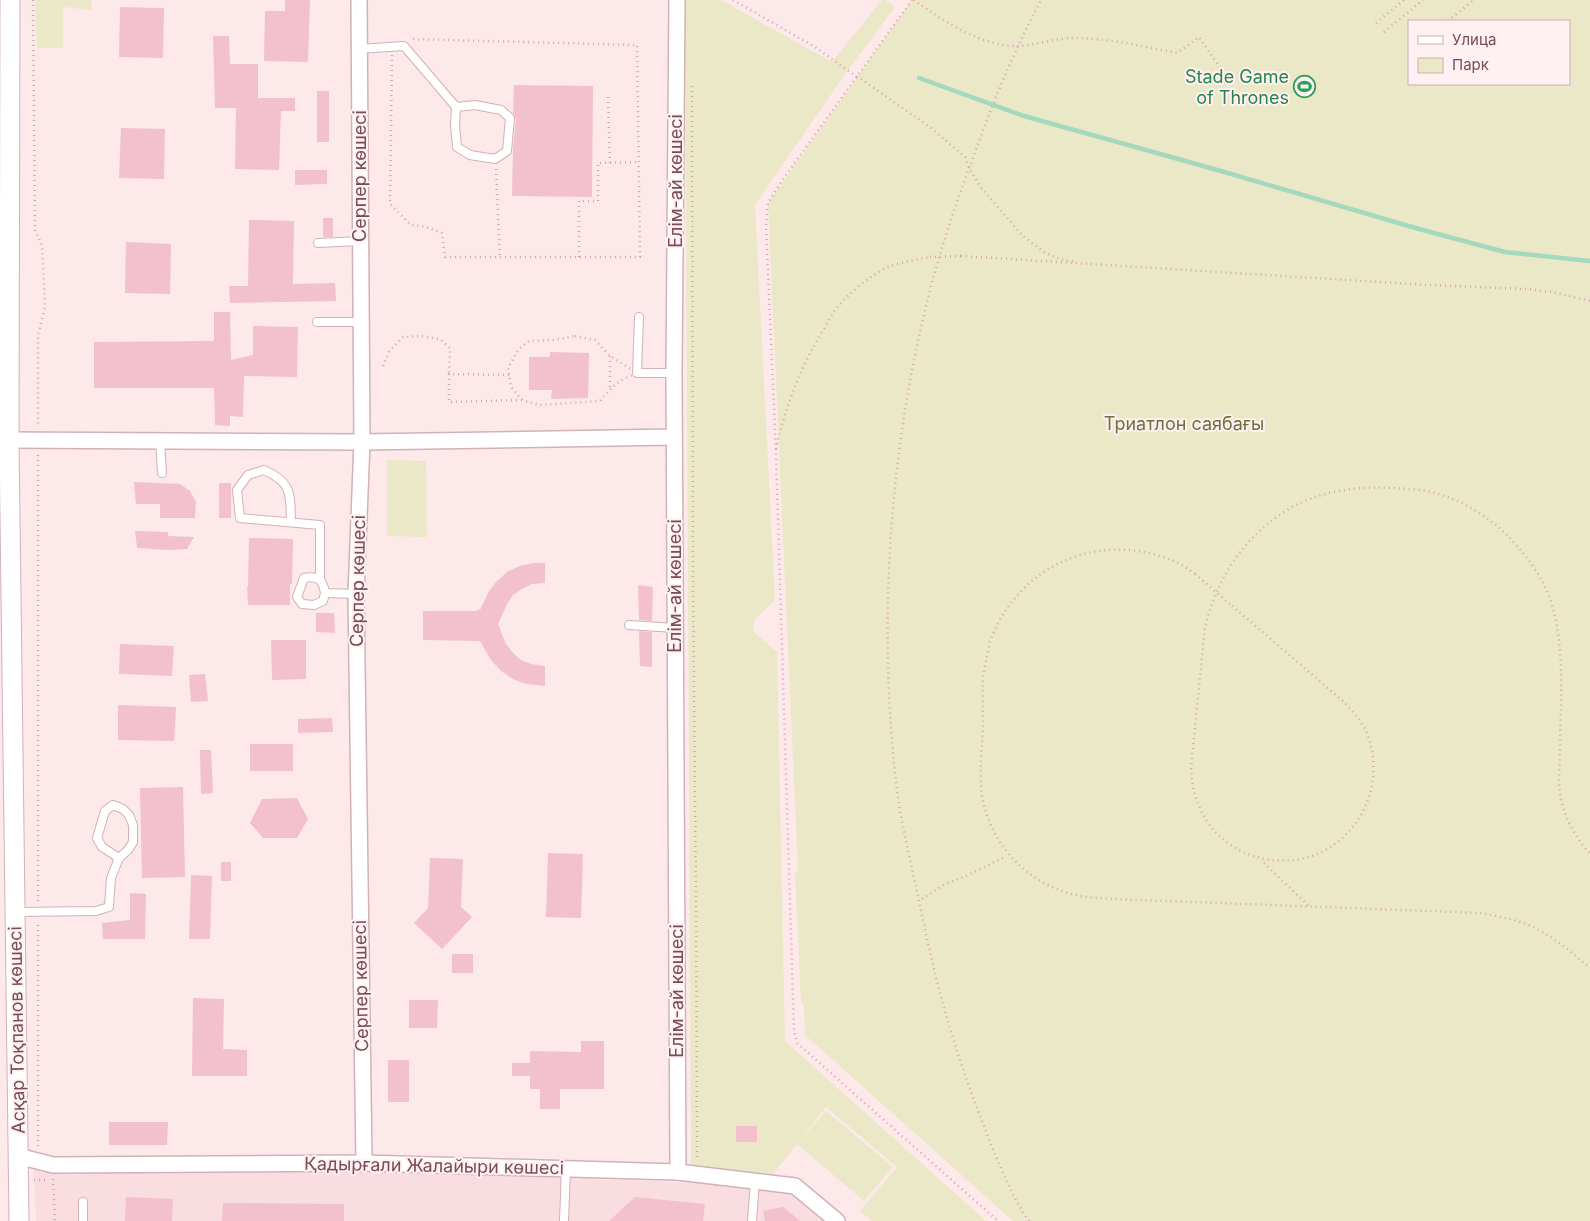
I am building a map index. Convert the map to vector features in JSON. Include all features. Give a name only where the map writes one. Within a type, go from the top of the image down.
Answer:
[{"type":"street","name":"Асқар Тоқпанов көшесі","points":[[10,0],[4,440],[9,637],[10,803],[15,912],[19,1221]]},
{"type":"street","name":"Серпер көшесі","points":[[359,0],[362,442],[356,594],[364,1162]]},
{"type":"street","name":"Елім-ай көшесі","points":[[677,0],[674,437],[678,1172]]},
{"type":"street","points":[[4,440],[362,442],[674,437]]},
{"type":"street","name":"Қадырғали Жалайыри көшесі","points":[[18,1156],[53,1172],[364,1162],[678,1172],[795,1186],[837,1221]]},
{"type":"lane","points":[[359,49],[404,46],[456,106],[457,147],[470,155],[495,159],[507,151],[510,118],[501,110],[475,105],[456,106]]},
{"type":"lane","points":[[318,243],[361,241]]},
{"type":"lane","points":[[639,317],[637,373],[674,373]]},
{"type":"lane","points":[[317,322],[362,322]]},
{"type":"lane","points":[[160,441],[162,472]]},
{"type":"lane","points":[[291,522],[289,488],[277,476],[264,470],[248,475],[237,490],[240,518],[320,525],[320,579]]},
{"type":"lane","points":[[310,577],[320,579],[324,583],[326,593],[323,601],[314,605],[302,604],[298,597],[304,578],[310,577]]},
{"type":"lane","points":[[326,593],[356,594]]},
{"type":"lane","points":[[629,625],[675,628]]},
{"type":"lane","points":[[15,912],[96,910],[108,907],[111,878],[119,858],[128,850],[133,842],[133,825],[129,815],[123,809],[113,805],[105,811],[97,838],[102,847],[119,858]]},
{"type":"lane","points":[[564,1221],[566,1168]]},
{"type":"lane","points":[[752,1221],[755,1181]]},
{"type":"lane","points":[[83,1202],[83,1221]]},
{"type":"path","points":[[33,0],[34,230],[42,245],[45,307],[38,335],[38,1148]]},
{"type":"path","points":[[733,0],[815,47],[857,77]]},
{"type":"path","points":[[998,1221],[797,1043],[794,1031],[776,453],[766,225],[768,203],[781,182],[913,0],[935,15],[984,40],[1007,46],[1069,38],[1107,40],[1177,53],[1199,37],[1222,69]]},
{"type":"path","points":[[1029,1221],[1022,1212],[1011,1190],[984,1128],[953,1040],[939,992],[905,838],[897,792],[890,713],[888,614],[890,542],[902,426],[933,279],[988,115],[1018,46],[1041,0]]},
{"type":"path","points":[[1376,23],[1404,0]]},
{"type":"path","points":[[1384,32],[1423,0]]},
{"type":"path","points":[[1449,20],[1474,0]]},
{"type":"path","points":[[392,46],[390,204],[411,225],[426,227],[442,233],[446,257],[640,256],[637,45],[409,39],[404,46]]},
{"type":"path","points":[[861,79],[931,128],[965,157],[969,168],[982,189],[1023,236],[1044,252],[1057,258],[1083,264]]},
{"type":"path","points":[[692,86],[697,1163]]},
{"type":"path","points":[[608,98],[610,163]]},
{"type":"path","points":[[495,159],[500,258]]},
{"type":"path","points":[[579,257],[579,201],[598,201],[598,163],[638,162]]},
{"type":"path","points":[[776,453],[781,426],[794,388],[818,339],[836,309],[860,285],[885,269],[906,261],[930,257],[961,256],[1527,289],[1552,292],[1590,301]]},
{"type":"path","points":[[383,366],[389,352],[403,337],[420,336],[440,339],[450,348],[449,402],[522,400],[539,405],[600,401],[610,388],[620,380],[637,373]]},
{"type":"path","points":[[522,400],[511,386],[508,368],[519,350],[529,341],[554,340],[575,336],[595,340],[610,356],[637,373]]},
{"type":"path","points":[[610,356],[610,388]]},
{"type":"path","points":[[449,374],[509,375]]},
{"type":"path","points":[[1590,853],[1572,827],[1562,804],[1559,780],[1560,652],[1556,620],[1550,599],[1538,574],[1518,546],[1498,526],[1454,500],[1431,492],[1395,488],[1357,488],[1332,492],[1310,499],[1275,518],[1255,534],[1237,554],[1223,579],[1211,604],[1205,627],[1191,768],[1192,783],[1198,806],[1214,832],[1225,842],[1254,857],[1276,861],[1304,859],[1333,846],[1354,826],[1366,808],[1374,775],[1370,742],[1358,717],[1343,702],[1232,606],[1195,574],[1177,563],[1157,556],[1120,549],[1075,556],[1056,564],[1035,577],[1003,613],[991,638],[983,676],[983,725],[980,768],[983,800],[993,831],[1013,859],[1037,879],[1052,888],[1077,896],[1114,899],[1481,913],[1525,924],[1554,939],[1590,968]]},
{"type":"path","points":[[922,900],[945,884],[1005,857]]},
{"type":"path","points":[[1264,863],[1310,907]]},
{"type":"path","points":[[32,1180],[53,1172],[55,1221]]},
{"type":"shaded area","points":[[33,1160],[795,1186],[838,1221],[36,1221]]},
{"type":"green space","points":[[35,0],[92,0],[91,10],[63,7],[63,48],[37,48]]},
{"type":"green space","points":[[685,0],[721,0],[832,62],[882,0],[886,0],[895,7],[845,74],[755,205],[775,600],[754,620],[753,631],[777,652],[785,1041],[986,1221],[872,1221],[860,1211],[897,1167],[826,1107],[799,1142],[826,1111],[893,1167],[864,1201],[797,1144],[769,1179],[691,1168]]},
{"type":"green space","name":"Триатлон саябағы","points":[[912,0],[1590,0],[1590,1221],[1013,1221],[805,1035],[804,1004],[801,1003],[795,874],[798,872],[768,203]]},
{"type":"green space","points":[[387,460],[426,461],[427,537],[387,536]]},
{"type":"building","points":[[285,0],[310,0],[308,62],[264,61],[265,11],[285,11]]},
{"type":"building","points":[[120,7],[164,8],[163,58],[119,57]]},
{"type":"building","points":[[213,36],[229,36],[230,64],[258,64],[258,98],[295,98],[295,111],[281,111],[279,170],[235,169],[236,108],[215,108]]},
{"type":"building","points":[[514,85],[593,86],[592,197],[512,196],[516,119],[513,113]]},
{"type":"building","points":[[317,91],[329,91],[329,142],[317,142]]},
{"type":"building","points":[[121,128],[165,129],[164,179],[119,178]]},
{"type":"building","points":[[295,170],[327,170],[327,184],[295,185]]},
{"type":"building","points":[[323,218],[333,218],[333,237],[323,237]]},
{"type":"building","points":[[249,220],[294,221],[293,284],[335,283],[336,301],[230,303],[229,286],[248,286]]},
{"type":"building","points":[[126,242],[171,244],[170,294],[125,293]]},
{"type":"building","points":[[214,312],[230,312],[231,360],[253,355],[253,326],[298,327],[297,377],[244,376],[243,417],[230,416],[230,426],[215,425],[214,388],[94,388],[94,342],[214,341]]},
{"type":"building","points":[[550,352],[589,353],[588,398],[551,399],[552,390],[529,390],[529,357],[550,357]]},
{"type":"building","points":[[134,482],[180,484],[190,491],[196,502],[195,518],[160,518],[160,504],[136,504]]},
{"type":"building","points":[[219,483],[231,483],[231,518],[219,518]]},
{"type":"building","points":[[135,531],[168,532],[168,536],[194,537],[187,549],[137,548]]},
{"type":"building","points":[[249,538],[293,539],[290,605],[248,605]]},
{"type":"building","points":[[545,563],[545,583],[532,584],[513,595],[498,624],[506,644],[513,653],[521,660],[545,666],[545,686],[526,684],[513,679],[501,671],[491,660],[480,641],[423,640],[423,611],[480,610],[488,593],[507,572],[520,566]]},
{"type":"building","points":[[638,585],[653,587],[652,621],[639,620]]},
{"type":"building","points":[[316,613],[334,613],[335,633],[316,632]]},
{"type":"building","points":[[639,631],[652,632],[652,667],[640,666]]},
{"type":"building","points":[[271,640],[306,640],[306,679],[272,680]]},
{"type":"building","points":[[120,644],[174,646],[172,676],[119,674]]},
{"type":"building","points":[[205,674],[208,701],[191,702],[189,675]]},
{"type":"building","points":[[118,705],[176,707],[174,741],[118,740]]},
{"type":"building","points":[[332,718],[333,732],[298,733],[298,719]]},
{"type":"building","points":[[250,744],[293,744],[293,771],[250,771]]},
{"type":"building","points":[[200,750],[211,750],[213,793],[201,794]]},
{"type":"building","points":[[183,787],[185,877],[142,878],[140,788]]},
{"type":"building","points":[[297,798],[308,819],[297,838],[263,838],[250,823],[262,799]]},
{"type":"building","points":[[548,853],[583,854],[581,918],[546,917]]},
{"type":"building","points":[[430,858],[463,859],[461,907],[472,917],[442,949],[414,923],[428,908]]},
{"type":"building","points":[[221,862],[231,862],[231,881],[221,881]]},
{"type":"building","points":[[191,875],[212,876],[210,939],[189,939]]},
{"type":"building","points":[[130,893],[146,894],[145,939],[103,939],[102,923],[130,920]]},
{"type":"building","points":[[452,954],[473,954],[473,973],[452,973]]},
{"type":"building","points":[[193,998],[224,999],[223,1049],[247,1050],[247,1076],[192,1076]]},
{"type":"building","points":[[409,1000],[438,1000],[437,1028],[409,1028]]},
{"type":"building","points":[[581,1041],[604,1041],[604,1089],[560,1089],[560,1109],[540,1109],[540,1089],[530,1089],[530,1076],[512,1076],[512,1063],[530,1063],[530,1051],[581,1052]]},
{"type":"building","points":[[388,1060],[409,1060],[409,1102],[388,1102]]},
{"type":"building","points":[[109,1122],[168,1122],[167,1145],[109,1145]]},
{"type":"building","points":[[736,1126],[757,1126],[757,1142],[736,1142]]},
{"type":"building","points":[[126,1197],[173,1199],[172,1221],[125,1221]]},
{"type":"building","points":[[635,1197],[705,1204],[703,1221],[609,1221]]},
{"type":"building","points":[[223,1203],[344,1204],[344,1221],[222,1221]]},
{"type":"building","points":[[783,1207],[800,1221],[765,1221],[763,1211]]},
{"type":"waterway","points":[[919,78],[1024,116],[1419,229],[1505,252],[1590,261]]},
{"type":"place","name":"Stade Game of Thrones","points":[[1305,87]]}]
